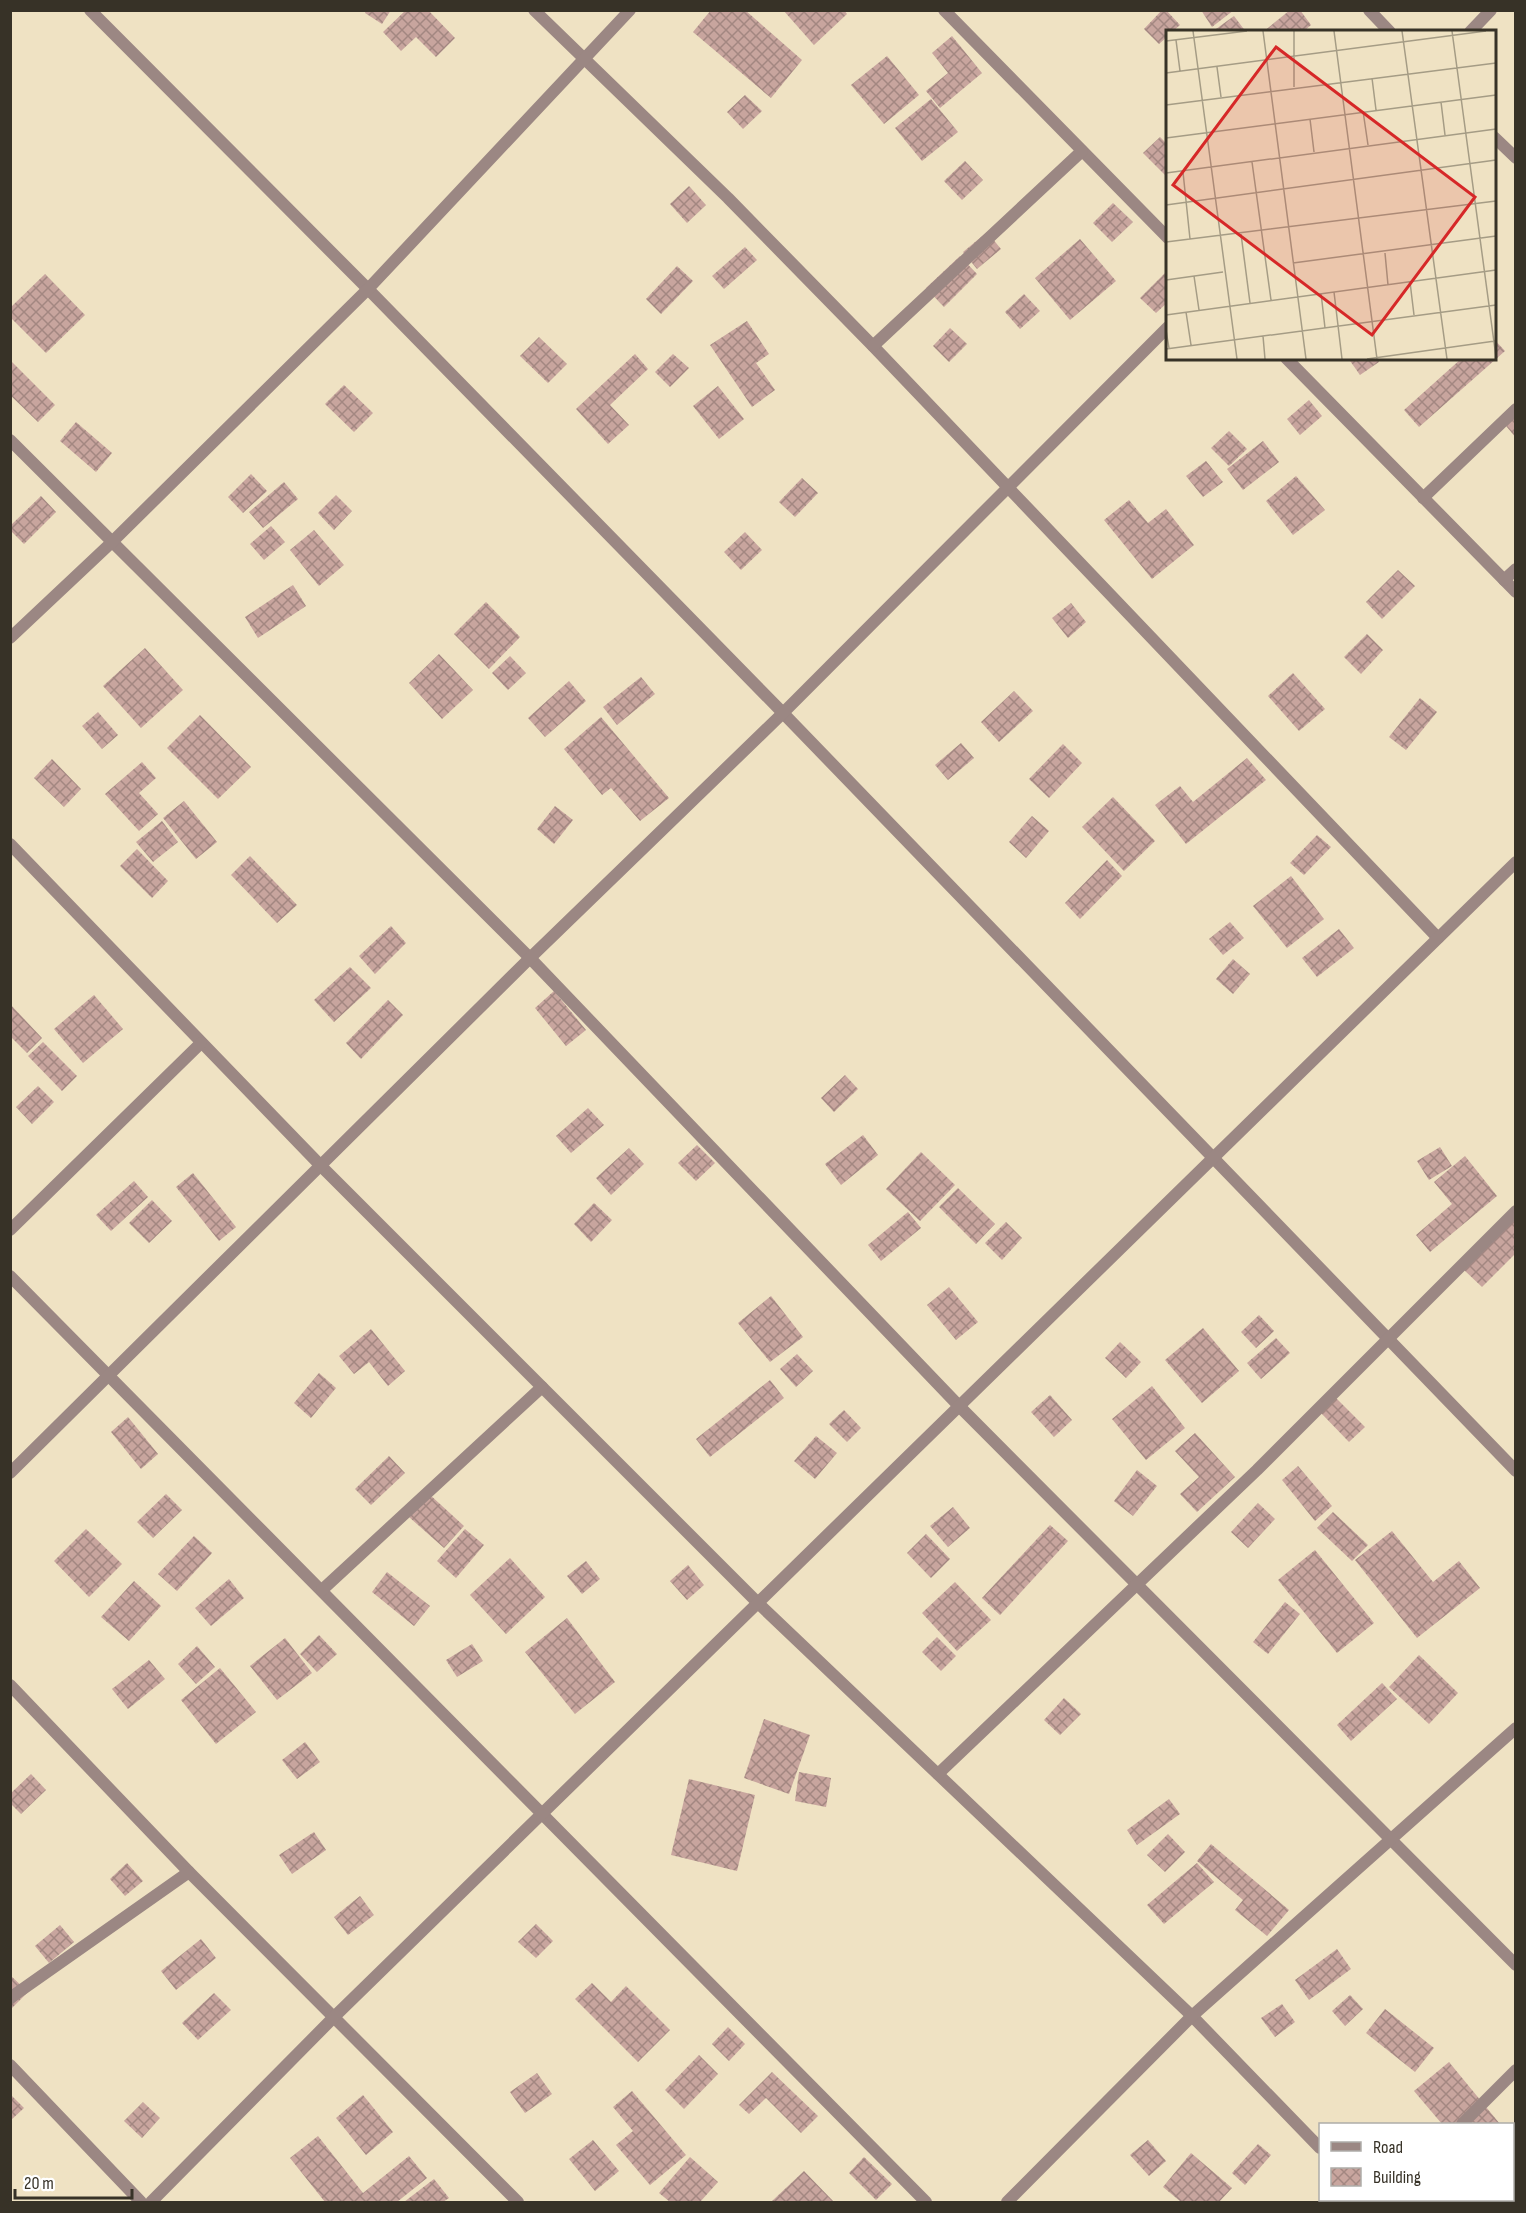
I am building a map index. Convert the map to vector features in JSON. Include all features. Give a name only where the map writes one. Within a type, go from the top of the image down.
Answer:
[{"type":"street","points":[[90,10],[368,288],[1214,1156],[1388,1341],[1514,1465]]},
{"type":"street","points":[[534,10],[728,198],[873,346],[1438,938]]},
{"type":"street","points":[[10,638],[111,543],[368,288],[630,10]]},
{"type":"street","points":[[1369,10],[1388,30]]},
{"type":"street","points":[[1472,30],[1491,10]]},
{"type":"street","points":[[945,11],[1166,237]]},
{"type":"street","points":[[1496,139],[1515,158]]},
{"type":"street","points":[[873,346],[1082,151]]},
{"type":"street","points":[[10,1473],[322,1167],[530,958],[783,713],[1166,328]]},
{"type":"street","points":[[1288,360],[1515,592]]},
{"type":"street","points":[[1423,498],[1515,409]]},
{"type":"street","points":[[10,440],[530,958],[960,1407],[1515,1965]]},
{"type":"street","points":[[1504,580],[1515,569]]},
{"type":"street","points":[[10,844],[322,1167],[759,1604],[1192,2016],[1319,2147]]},
{"type":"street","points":[[151,2202],[334,2017],[759,1604],[1515,862]]},
{"type":"street","points":[[10,1230],[201,1043]]},
{"type":"street","points":[[938,1774],[1388,1341],[1515,1211]]},
{"type":"street","points":[[10,1276],[926,2202]]},
{"type":"street","points":[[322,1590],[542,1387]]},
{"type":"street","points":[[10,1685],[189,1872],[518,2202]]},
{"type":"street","points":[[1007,2202],[1192,2016],[1391,1841],[1515,1728]]},
{"type":"street","points":[[10,1998],[189,1872]]},
{"type":"street","points":[[10,2066],[141,2202]]},
{"type":"street","points":[[1463,2123],[1515,2070]]},
{"type":"building","points":[[366,10],[391,10],[382,24],[365,13]]},
{"type":"building","points":[[406,10],[428,10],[455,38],[436,57],[416,37],[401,51],[383,32]]},
{"type":"building","points":[[711,10],[745,10],[802,60],[771,98],[693,32]]},
{"type":"building","points":[[783,10],[844,10],[847,14],[814,45]]},
{"type":"building","points":[[1162,10],[1166,10],[1180,25],[1174,30],[1166,30],[1166,38],[1159,44],[1144,29]]},
{"type":"building","points":[[1201,10],[1234,10],[1212,27]]},
{"type":"building","points":[[1290,10],[1300,10],[1311,25],[1305,30],[1265,30]]},
{"type":"building","points":[[1234,16],[1244,30],[1217,30]]},
{"type":"building","points":[[952,36],[982,73],[940,108],[926,91],[948,73],[932,53]]},
{"type":"building","points":[[887,56],[919,95],[884,124],[851,85]]},
{"type":"building","points":[[745,95],[762,111],[743,129],[727,112]]},
{"type":"building","points":[[931,99],[958,132],[922,161],[895,128]]},
{"type":"building","points":[[1160,137],[1166,143],[1166,176],[1143,153]]},
{"type":"building","points":[[965,161],[983,180],[962,200],[944,181]]},
{"type":"building","points":[[689,186],[706,205],[687,223],[670,204]]},
{"type":"building","points":[[1113,203],[1133,222],[1112,242],[1093,223]]},
{"type":"building","points":[[987,232],[1001,249],[977,269],[963,252]]},
{"type":"building","points":[[1080,239],[1116,281],[1070,320],[1035,278]]},
{"type":"building","points":[[745,247],[757,260],[724,289],[712,276]]},
{"type":"building","points":[[960,256],[977,274],[944,307],[926,288]]},
{"type":"building","points":[[677,266],[693,281],[661,314],[646,299]]},
{"type":"building","points":[[1166,272],[1166,304],[1156,313],[1140,298]]},
{"type":"building","points":[[45,274],[85,315],[46,353],[10,317],[10,308]]},
{"type":"building","points":[[1024,294],[1040,311],[1020,329],[1005,312]]},
{"type":"building","points":[[747,321],[769,354],[756,363],[775,390],[752,407],[710,345]]},
{"type":"building","points":[[950,328],[967,344],[949,362],[933,346]]},
{"type":"building","points":[[539,337],[567,364],[548,383],[520,356]]},
{"type":"building","points":[[1496,341],[1505,351],[1496,359]]},
{"type":"building","points":[[635,354],[648,369],[610,405],[629,425],[608,444],[576,409]]},
{"type":"building","points":[[673,354],[689,368],[670,387],[655,372]]},
{"type":"building","points":[[10,360],[55,405],[38,422],[10,395]]},
{"type":"building","points":[[1349,360],[1378,360],[1379,362],[1360,375]]},
{"type":"building","points":[[1460,360],[1495,360],[1419,427],[1404,410]]},
{"type":"building","points":[[344,385],[373,413],[354,432],[325,404]]},
{"type":"building","points":[[718,386],[744,419],[719,439],[693,406]]},
{"type":"building","points":[[1309,400],[1322,416],[1300,435],[1287,419]]},
{"type":"building","points":[[1516,410],[1516,438],[1502,421]]},
{"type":"building","points":[[76,422],[112,453],[96,472],[60,441]]},
{"type":"building","points":[[1229,431],[1247,449],[1229,466],[1211,448]]},
{"type":"building","points":[[1263,441],[1279,462],[1243,490],[1227,469]]},
{"type":"building","points":[[1206,461],[1223,482],[1203,497],[1186,476]]},
{"type":"building","points":[[251,474],[267,491],[243,513],[228,497]]},
{"type":"building","points":[[1296,476],[1325,510],[1293,535],[1266,501]]},
{"type":"building","points":[[802,478],[818,493],[795,517],[779,502]]},
{"type":"building","points":[[284,482],[298,499],[263,528],[249,512]]},
{"type":"building","points":[[336,495],[352,511],[334,530],[318,513]]},
{"type":"building","points":[[41,496],[56,512],[24,544],[10,530],[10,526]]},
{"type":"building","points":[[1129,500],[1148,523],[1166,509],[1194,545],[1152,579],[1104,520]]},
{"type":"building","points":[[271,526],[285,542],[264,560],[250,544]]},
{"type":"building","points":[[314,530],[344,565],[319,586],[290,550]]},
{"type":"building","points":[[745,532],[762,550],[741,570],[724,552]]},
{"type":"building","points":[[1398,570],[1415,586],[1382,619],[1366,602]]},
{"type":"building","points":[[293,585],[306,606],[258,638],[245,617]]},
{"type":"building","points":[[486,602],[520,637],[489,669],[454,634]]},
{"type":"building","points":[[1071,603],[1086,622],[1068,638],[1052,618]]},
{"type":"building","points":[[1367,634],[1383,650],[1361,674],[1344,657]]},
{"type":"building","points":[[145,648],[183,690],[141,728],[103,686]]},
{"type":"building","points":[[439,654],[473,690],[442,719],[409,683]]},
{"type":"building","points":[[510,656],[526,673],[508,690],[492,673]]},
{"type":"building","points":[[1293,673],[1325,709],[1299,731],[1268,696]]},
{"type":"building","points":[[641,677],[655,694],[617,725],[603,707]]},
{"type":"building","points":[[569,681],[586,701],[545,737],[528,718]]},
{"type":"building","points":[[1014,691],[1033,711],[999,742],[981,722]]},
{"type":"building","points":[[1420,698],[1437,712],[1406,750],[1389,737]]},
{"type":"building","points":[[98,712],[118,735],[102,749],[82,726]]},
{"type":"building","points":[[200,715],[251,767],[218,799],[167,748]]},
{"type":"building","points":[[601,717],[669,798],[640,821],[611,788],[602,795],[564,749]]},
{"type":"building","points":[[961,743],[974,758],[948,780],[935,765]]},
{"type":"building","points":[[1063,744],[1082,763],[1049,798],[1029,779]]},
{"type":"building","points":[[1247,758],[1266,780],[1186,844],[1155,805],[1180,786],[1193,802]]},
{"type":"building","points":[[52,759],[81,789],[64,807],[34,778]]},
{"type":"building","points":[[142,762],[156,778],[139,793],[158,814],[139,831],[105,794]]},
{"type":"building","points":[[1113,797],[1155,841],[1124,871],[1082,827]]},
{"type":"building","points":[[184,801],[217,842],[196,859],[163,818]]},
{"type":"building","points":[[555,806],[573,820],[554,844],[537,829]]},
{"type":"building","points":[[1032,816],[1049,831],[1026,858],[1009,842]]},
{"type":"building","points":[[162,821],[178,842],[153,862],[136,842]]},
{"type":"building","points":[[1317,835],[1331,847],[1304,875],[1290,863]]},
{"type":"building","points":[[137,849],[168,881],[152,898],[120,866]]},
{"type":"building","points":[[250,856],[297,905],[277,923],[231,875]]},
{"type":"building","points":[[1107,860],[1122,876],[1080,919],[1065,903]]},
{"type":"building","points":[[1291,876],[1324,919],[1287,948],[1253,906]]},
{"type":"building","points":[[1230,922],[1244,938],[1223,955],[1209,939]]},
{"type":"building","points":[[391,926],[406,943],[375,974],[359,956]]},
{"type":"building","points":[[1339,929],[1354,948],[1317,977],[1302,958]]},
{"type":"building","points":[[1233,959],[1250,974],[1233,994],[1216,979]]},
{"type":"building","points":[[350,967],[371,988],[334,1022],[314,1000]]},
{"type":"building","points":[[554,991],[586,1030],[566,1046],[535,1008]]},
{"type":"building","points":[[94,995],[123,1029],[83,1063],[54,1029]]},
{"type":"building","points":[[388,1000],[403,1015],[361,1059],[346,1043]]},
{"type":"building","points":[[10,1004],[42,1038],[27,1053],[10,1036]]},
{"type":"building","points":[[43,1042],[77,1076],[62,1091],[28,1056]]},
{"type":"building","points":[[845,1075],[858,1089],[834,1112],[821,1098]]},
{"type":"building","points":[[38,1086],[54,1102],[32,1124],[16,1107]]},
{"type":"building","points":[[588,1108],[604,1125],[571,1153],[556,1136]]},
{"type":"building","points":[[863,1135],[878,1155],[841,1185],[825,1164]]},
{"type":"building","points":[[697,1145],[715,1163],[696,1181],[678,1163]]},
{"type":"building","points":[[1440,1147],[1452,1166],[1429,1180],[1417,1161]]},
{"type":"building","points":[[629,1148],[644,1164],[611,1195],[596,1178]]},
{"type":"building","points":[[921,1152],[955,1185],[920,1221],[886,1189]]},
{"type":"building","points":[[1465,1156],[1497,1196],[1430,1252],[1416,1235],[1452,1204],[1434,1182]]},
{"type":"building","points":[[193,1173],[236,1227],[219,1241],[176,1187]]},
{"type":"building","points":[[134,1181],[148,1197],[111,1231],[96,1215]]},
{"type":"building","points":[[958,1188],[995,1224],[976,1244],[939,1207]]},
{"type":"building","points":[[152,1200],[172,1221],[149,1243],[129,1223]]},
{"type":"building","points":[[594,1203],[612,1220],[591,1242],[574,1224]]},
{"type":"building","points":[[908,1212],[921,1228],[881,1261],[868,1245]]},
{"type":"building","points":[[1514,1220],[1516,1253],[1482,1287],[1464,1270]]},
{"type":"building","points":[[1006,1222],[1022,1238],[1002,1260],[985,1243]]},
{"type":"building","points":[[949,1287],[978,1322],[956,1340],[927,1305]]},
{"type":"building","points":[[771,1296],[803,1337],[770,1362],[738,1323]]},
{"type":"building","points":[[1259,1315],[1274,1331],[1256,1348],[1241,1332]]},
{"type":"building","points":[[1203,1328],[1239,1371],[1202,1403],[1165,1360]]},
{"type":"building","points":[[371,1329],[405,1371],[388,1386],[369,1362],[354,1374],[339,1356]]},
{"type":"building","points":[[1276,1338],[1290,1353],[1261,1379],[1247,1363]]},
{"type":"building","points":[[1120,1342],[1141,1362],[1126,1378],[1105,1358]]},
{"type":"building","points":[[797,1354],[813,1371],[796,1387],[780,1369]]},
{"type":"building","points":[[319,1373],[336,1388],[311,1418],[294,1403]]},
{"type":"building","points":[[770,1380],[784,1398],[710,1457],[696,1439]]},
{"type":"building","points":[[1152,1386],[1185,1428],[1146,1460],[1112,1419]]},
{"type":"building","points":[[1050,1395],[1072,1420],[1054,1437],[1031,1412]]},
{"type":"building","points":[[1336,1398],[1365,1427],[1349,1442],[1321,1413]]},
{"type":"building","points":[[844,1410],[861,1428],[847,1442],[829,1424]]},
{"type":"building","points":[[128,1417],[158,1454],[141,1469],[111,1432]]},
{"type":"building","points":[[1195,1433],[1235,1477],[1197,1512],[1180,1494],[1199,1477],[1175,1451]]},
{"type":"building","points":[[816,1436],[837,1453],[815,1479],[794,1461]]},
{"type":"building","points":[[389,1456],[405,1473],[371,1505],[355,1489]]},
{"type":"building","points":[[1298,1466],[1332,1506],[1315,1521],[1282,1480]]},
{"type":"building","points":[[1137,1470],[1157,1486],[1133,1516],[1114,1501]]},
{"type":"building","points":[[166,1494],[182,1510],[153,1538],[137,1522]]},
{"type":"building","points":[[429,1494],[464,1526],[444,1548],[409,1517]]},
{"type":"building","points":[[1258,1503],[1275,1519],[1248,1548],[1231,1532]]},
{"type":"building","points":[[953,1507],[970,1528],[948,1547],[930,1526]]},
{"type":"building","points":[[1333,1512],[1368,1545],[1352,1561],[1317,1528]]},
{"type":"building","points":[[1050,1525],[1068,1541],[1000,1615],[982,1598]]},
{"type":"building","points":[[86,1529],[122,1564],[89,1597],[54,1561]]},
{"type":"building","points":[[465,1529],[484,1545],[456,1578],[437,1561]]},
{"type":"building","points":[[1392,1531],[1433,1582],[1459,1561],[1480,1588],[1417,1638],[1355,1560]]},
{"type":"building","points":[[926,1534],[950,1559],[931,1578],[907,1553]]},
{"type":"building","points":[[194,1536],[212,1553],[177,1591],[158,1574]]},
{"type":"building","points":[[1315,1550],[1374,1623],[1337,1653],[1278,1580]]},
{"type":"building","points":[[510,1558],[545,1597],[506,1634],[470,1595]]},
{"type":"building","points":[[586,1561],[600,1579],[582,1594],[567,1576]]},
{"type":"building","points":[[688,1565],[704,1585],[687,1600],[670,1581]]},
{"type":"building","points":[[387,1572],[430,1606],[414,1626],[372,1592]]},
{"type":"building","points":[[229,1579],[244,1598],[211,1626],[195,1608]]},
{"type":"building","points":[[134,1581],[161,1606],[129,1641],[101,1617]]},
{"type":"building","points":[[955,1582],[991,1620],[957,1651],[922,1613]]},
{"type":"building","points":[[1285,1602],[1300,1614],[1268,1654],[1253,1642]]},
{"type":"building","points":[[567,1618],[615,1682],[575,1714],[525,1652]]},
{"type":"building","points":[[319,1635],[337,1654],[317,1672],[300,1654]]},
{"type":"building","points":[[937,1637],[956,1656],[941,1671],[922,1652]]},
{"type":"building","points":[[285,1638],[312,1673],[277,1700],[250,1666]]},
{"type":"building","points":[[472,1644],[483,1661],[457,1677],[446,1660]]},
{"type":"building","points":[[197,1646],[215,1667],[196,1684],[178,1664]]},
{"type":"building","points":[[1419,1655],[1458,1693],[1429,1724],[1389,1687]]},
{"type":"building","points":[[149,1660],[165,1679],[128,1709],[112,1689]]},
{"type":"building","points":[[220,1668],[256,1712],[216,1744],[181,1700]]},
{"type":"building","points":[[1382,1683],[1397,1699],[1351,1741],[1337,1725]]},
{"type":"building","points":[[1064,1698],[1081,1714],[1060,1735],[1044,1720]]},
{"type":"building","points":[[764,1719],[810,1735],[789,1794],[744,1778]]},
{"type":"building","points":[[305,1742],[320,1762],[297,1779],[282,1760]]},
{"type":"building","points":[[799,1772],[831,1778],[826,1807],[795,1801]]},
{"type":"building","points":[[31,1774],[46,1790],[21,1814],[10,1803],[10,1794]]},
{"type":"building","points":[[689,1779],[755,1795],[737,1871],[671,1855]]},
{"type":"building","points":[[1169,1799],[1180,1814],[1137,1845],[1127,1830]]},
{"type":"building","points":[[314,1832],[326,1850],[292,1874],[279,1855]]},
{"type":"building","points":[[1168,1834],[1185,1852],[1165,1872],[1147,1855]]},
{"type":"building","points":[[1211,1844],[1289,1910],[1267,1936],[1235,1910],[1243,1900],[1197,1861]]},
{"type":"building","points":[[127,1863],[143,1881],[125,1896],[110,1879]]},
{"type":"building","points":[[1197,1863],[1214,1882],[1164,1924],[1147,1905]]},
{"type":"building","points":[[360,1896],[374,1915],[348,1935],[334,1917]]},
{"type":"building","points":[[536,1924],[553,1941],[536,1958],[518,1942]]},
{"type":"building","points":[[60,1925],[74,1942],[49,1963],[35,1946]]},
{"type":"building","points":[[201,1939],[216,1958],[176,1990],[161,1971]]},
{"type":"building","points":[[1337,1949],[1351,1969],[1309,2000],[1295,1980]]},
{"type":"building","points":[[10,1975],[28,1992],[12,2008],[10,2007]]},
{"type":"building","points":[[592,1983],[611,2002],[626,1986],[670,2030],[638,2062],[575,1999]]},
{"type":"building","points":[[214,1993],[231,2010],[198,2040],[182,2023]]},
{"type":"building","points":[[1350,1995],[1363,2009],[1345,2026],[1332,2011]]},
{"type":"building","points":[[1282,2004],[1295,2022],[1275,2037],[1261,2018]]},
{"type":"building","points":[[1385,2009],[1434,2048],[1415,2072],[1366,2033]]},
{"type":"building","points":[[728,2027],[745,2044],[729,2061],[712,2044]]},
{"type":"building","points":[[699,2055],[718,2074],[684,2109],[665,2090]]},
{"type":"building","points":[[1449,2062],[1499,2123],[1441,2123],[1414,2091]]},
{"type":"building","points":[[772,2072],[818,2116],[801,2133],[766,2098],[749,2114],[739,2105]]},
{"type":"building","points":[[537,2073],[552,2094],[525,2113],[510,2092]]},
{"type":"building","points":[[632,2091],[686,2155],[650,2185],[616,2145],[633,2131],[613,2107]]},
{"type":"building","points":[[10,2094],[24,2108],[10,2121]]},
{"type":"building","points":[[363,2095],[393,2132],[366,2155],[336,2118]]},
{"type":"building","points":[[143,2102],[160,2118],[142,2138],[124,2121]]},
{"type":"building","points":[[318,2136],[363,2193],[409,2156],[427,2178],[397,2202],[325,2202],[290,2158]]},
{"type":"building","points":[[593,2140],[619,2171],[595,2191],[569,2159]]},
{"type":"building","points":[[1148,2140],[1166,2161],[1149,2176],[1130,2155]]},
{"type":"building","points":[[1258,2144],[1271,2155],[1245,2185],[1232,2173]]},
{"type":"building","points":[[1191,2153],[1232,2188],[1219,2202],[1181,2202],[1163,2187]]},
{"type":"building","points":[[690,2157],[718,2182],[700,2202],[670,2202],[659,2193]]},
{"type":"building","points":[[864,2157],[892,2184],[876,2200],[849,2173]]},
{"type":"building","points":[[804,2171],[834,2202],[771,2202]]},
{"type":"building","points":[[434,2179],[449,2198],[443,2202],[404,2202]]}]
